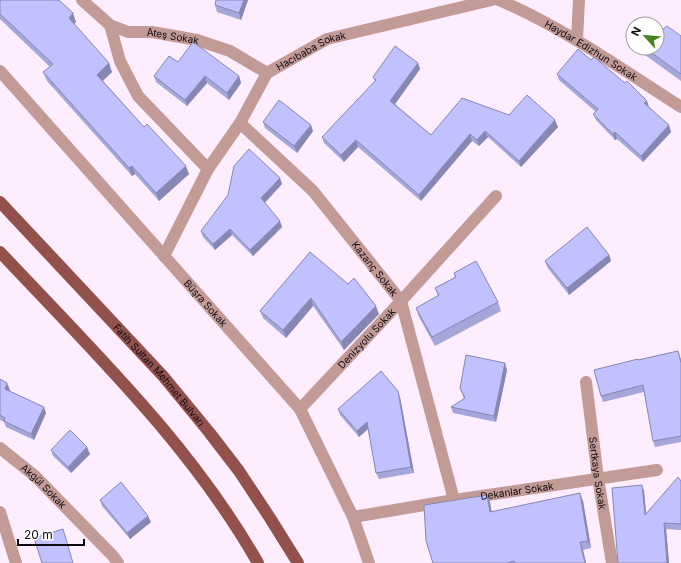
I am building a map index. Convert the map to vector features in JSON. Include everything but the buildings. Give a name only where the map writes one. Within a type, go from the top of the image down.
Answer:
[{"type":"main road","name":"Fatih Sultan Mehmet Bulvarı","points":[[0,202],[163,376],[239,471],[298,563]]},
{"type":"main road","points":[[0,252],[148,410],[203,477],[244,538],[258,563]]},
{"type":"street","name":"Ateş Sokak","points":[[82,0],[110,25],[128,32],[152,32],[197,40],[230,51],[267,73]]},
{"type":"street","name":"Hacıbaba Sokak","points":[[164,256],[208,169],[240,123],[267,73],[327,39],[492,0]]},
{"type":"street","name":"Haydar Edizhun Sokak","points":[[499,0],[520,9],[577,40],[681,106]]},
{"type":"street","points":[[577,40],[579,0]]},
{"type":"street","points":[[110,25],[120,61],[138,96],[208,169]]},
{"type":"street","name":"Büşra Sokak","points":[[0,71],[300,408],[353,517],[369,563]]},
{"type":"street","name":"Kazanç Sokak","points":[[240,123],[313,192],[401,301],[454,500]]},
{"type":"street","name":"Denizyolu Sokak","points":[[300,408],[401,301],[496,196]]},
{"type":"street","name":"Sertkaya Sokak","points":[[586,382],[598,478],[612,563]]},
{"type":"street","name":"Akgül Sokak","points":[[0,448],[35,476],[113,556],[118,563]]},
{"type":"street","name":"Dekanlar Sokak","points":[[353,517],[454,500],[657,470]]},
{"type":"street","points":[[0,512],[16,563]]}]
